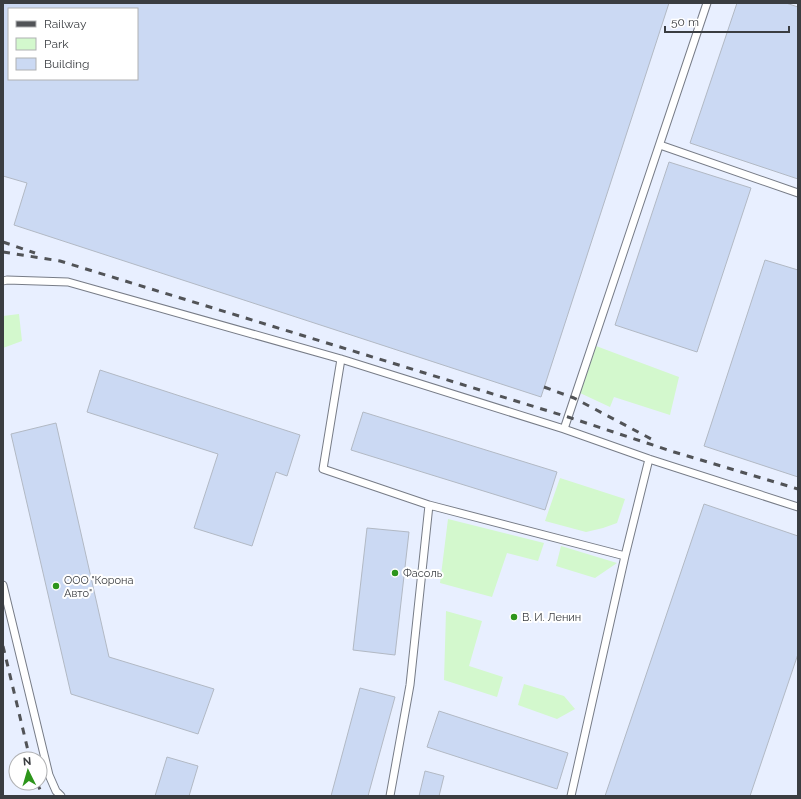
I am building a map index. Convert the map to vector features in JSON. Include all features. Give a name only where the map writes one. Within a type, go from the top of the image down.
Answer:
[{"type":"lane","points":[[564,429],[707,3]]},
{"type":"lane","points":[[660,145],[798,194]]},
{"type":"lane","points":[[3,281],[68,282],[341,359],[564,429],[649,459],[798,507]]},
{"type":"lane","points":[[341,359],[323,468],[429,505],[625,556]]},
{"type":"lane","points":[[571,796],[625,556],[649,459]]},
{"type":"lane","points":[[390,796],[410,685],[429,505]]},
{"type":"lane","points":[[3,585],[49,775],[56,791],[61,796]]},
{"type":"shaded area","points":[[3,3],[798,3],[798,796],[3,796]]},
{"type":"green space","points":[[19,314],[22,341],[3,348],[3,316]]},
{"type":"green space","points":[[596,346],[679,377],[670,415],[614,397],[610,407],[580,393]]},
{"type":"green space","points":[[560,478],[625,499],[617,523],[586,532],[545,521]]},
{"type":"green space","points":[[448,519],[544,543],[538,561],[507,553],[492,597],[440,583]]},
{"type":"green space","points":[[561,546],[617,563],[595,578],[556,566]]},
{"type":"green space","points":[[446,611],[482,621],[469,666],[503,677],[497,697],[444,680]]},
{"type":"green space","points":[[524,684],[564,696],[575,709],[557,719],[518,705]]},
{"type":"building","points":[[3,3],[669,3],[541,397],[14,225],[27,183],[3,176]]},
{"type":"building","points":[[737,3],[786,3],[798,7],[798,179],[690,143]]},
{"type":"building","points":[[669,162],[751,188],[697,352],[615,325]]},
{"type":"building","points":[[765,260],[798,270],[798,477],[704,446]]},
{"type":"building","points":[[100,370],[300,435],[287,476],[276,472],[252,546],[194,528],[218,454],[87,412]]},
{"type":"building","points":[[363,412],[557,472],[545,510],[351,450]]},
{"type":"building","points":[[56,423],[109,657],[214,689],[198,734],[71,694],[11,434]]},
{"type":"building","points":[[704,504],[798,536],[798,654],[750,796],[605,796]]},
{"type":"building","points":[[367,528],[409,532],[395,655],[353,650]]},
{"type":"building","points":[[360,688],[395,697],[368,796],[331,796]]},
{"type":"building","points":[[439,711],[568,753],[557,789],[427,747]]},
{"type":"building","points":[[167,757],[198,766],[189,796],[155,796]]},
{"type":"building","points":[[425,771],[444,776],[439,796],[419,796]]},
{"type":"railway","points":[[3,242],[35,253]]},
{"type":"railway","points":[[3,252],[60,261],[568,417],[674,452],[798,489]]},
{"type":"railway","points":[[544,387],[574,398],[655,441]]},
{"type":"railway","points":[[3,646],[28,751]]},
{"type":"railway","points":[[41,791],[43,796]]},
{"type":"place","name":"Фасоль","points":[[395,573]]},
{"type":"place","name":"ООО \"Корона Авто\"","points":[[56,586]]},
{"type":"place","name":"В. И. Ленин","points":[[514,617]]}]
